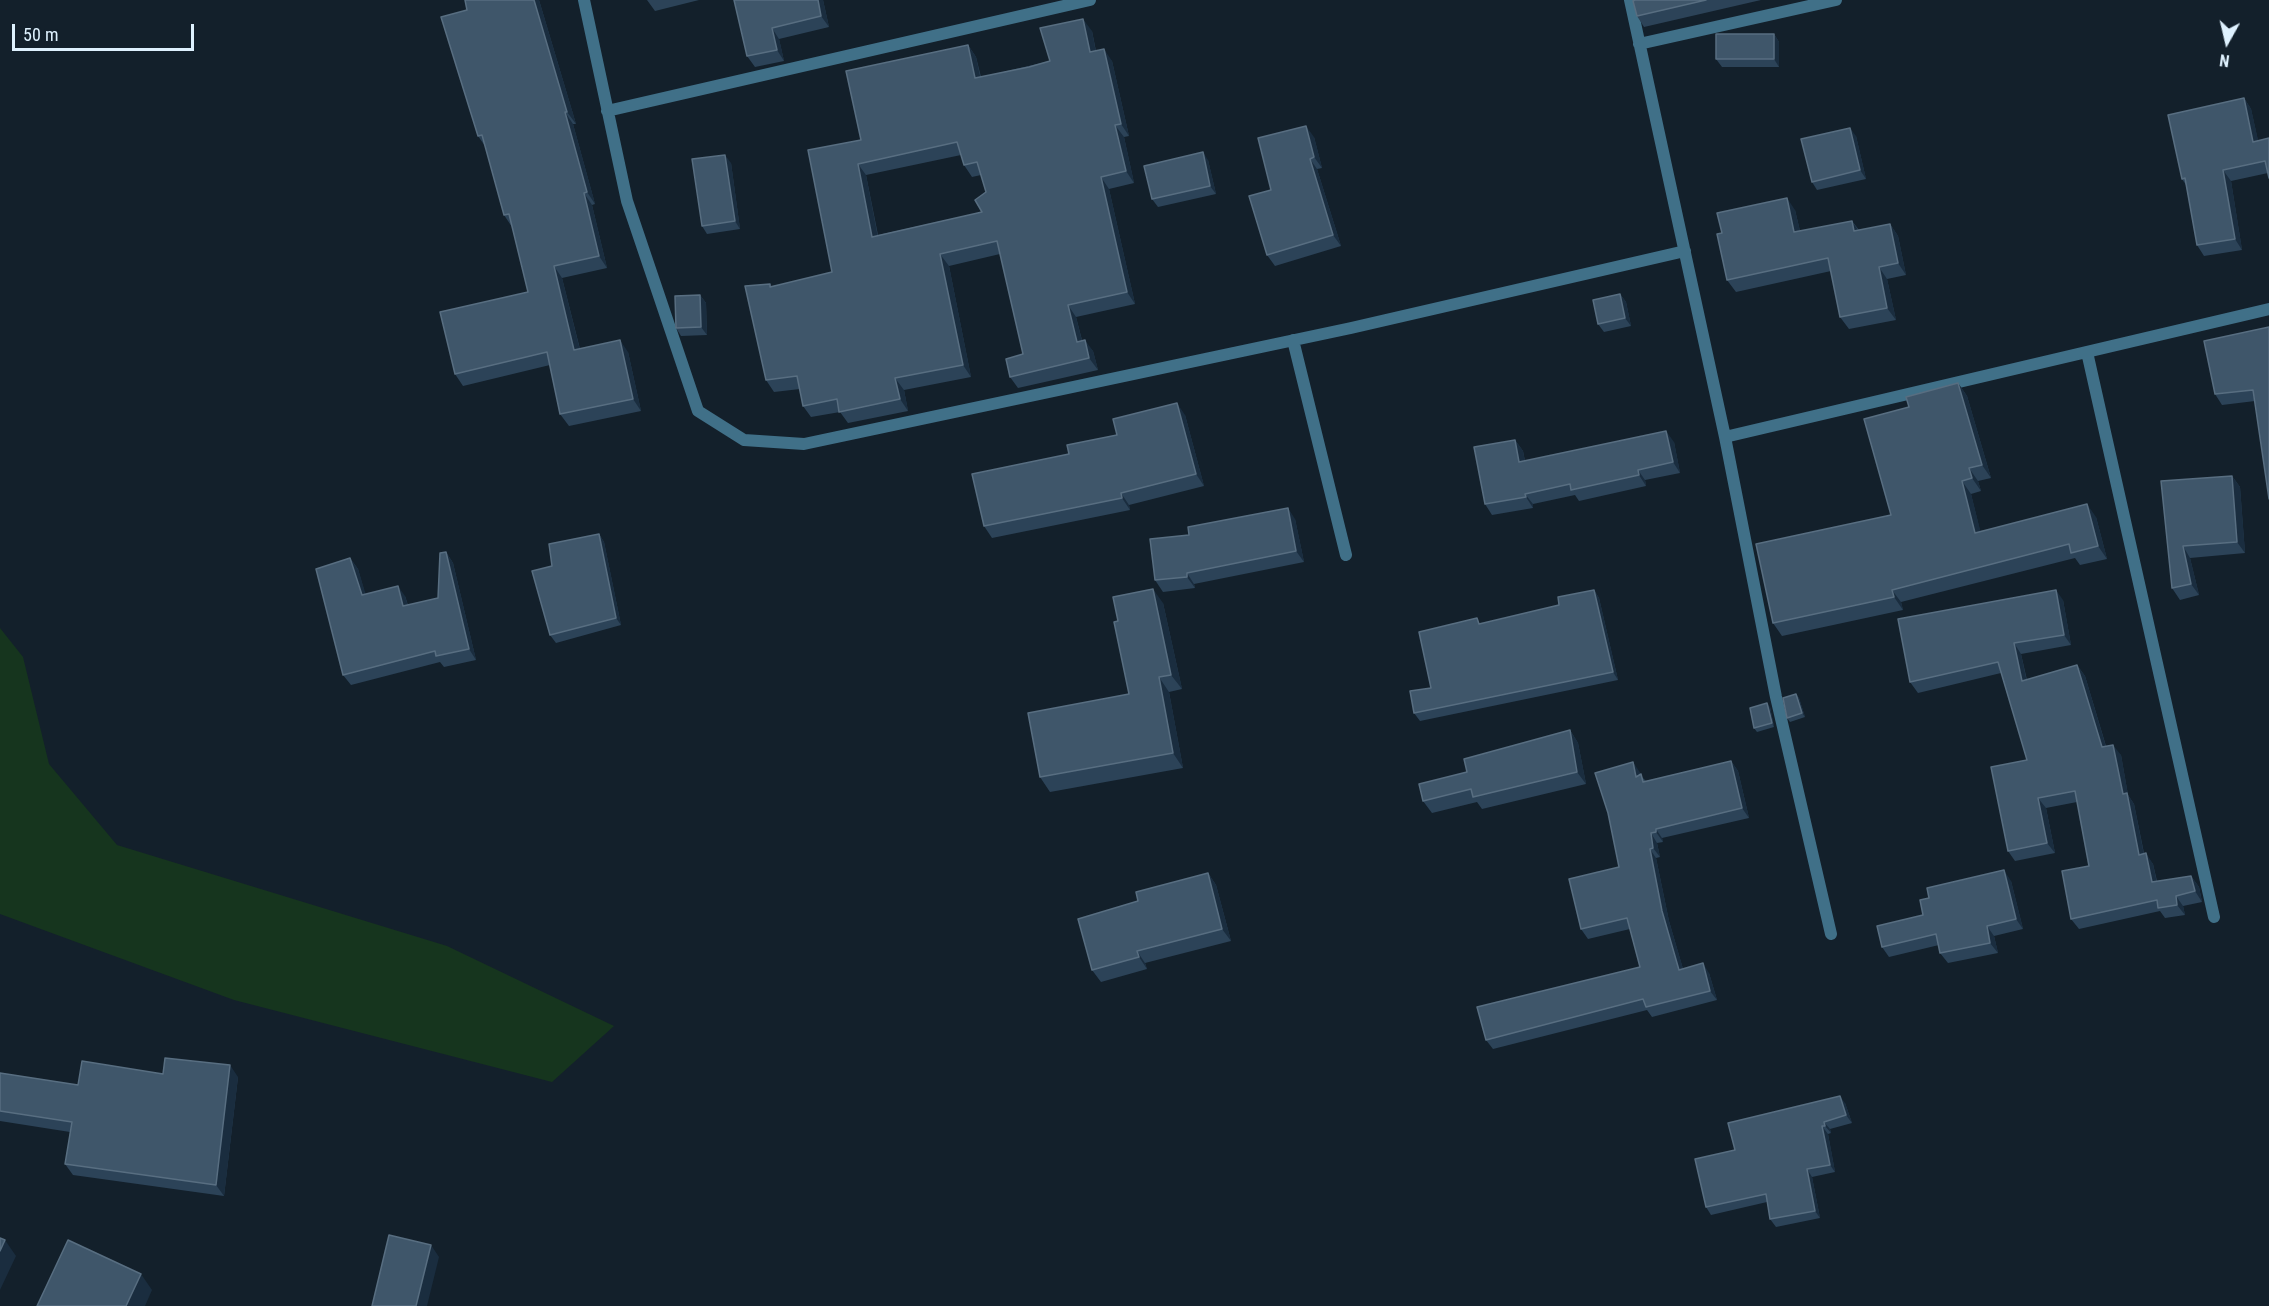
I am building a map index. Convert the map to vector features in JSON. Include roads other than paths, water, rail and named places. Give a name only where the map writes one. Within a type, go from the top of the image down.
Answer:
[{"type":"street","points":[[584,0],[627,201],[698,411],[744,440],[804,444],[1293,340],[1685,251]]},
{"type":"street","points":[[607,111],[1090,0]]},
{"type":"street","points":[[1630,0],[1725,437],[1776,697],[1831,934]]},
{"type":"street","points":[[1640,44],[1836,0]]},
{"type":"street","points":[[1725,437],[2269,309]]},
{"type":"street","points":[[1293,340],[1346,555]]},
{"type":"street","points":[[2087,352],[2214,917]]}]
